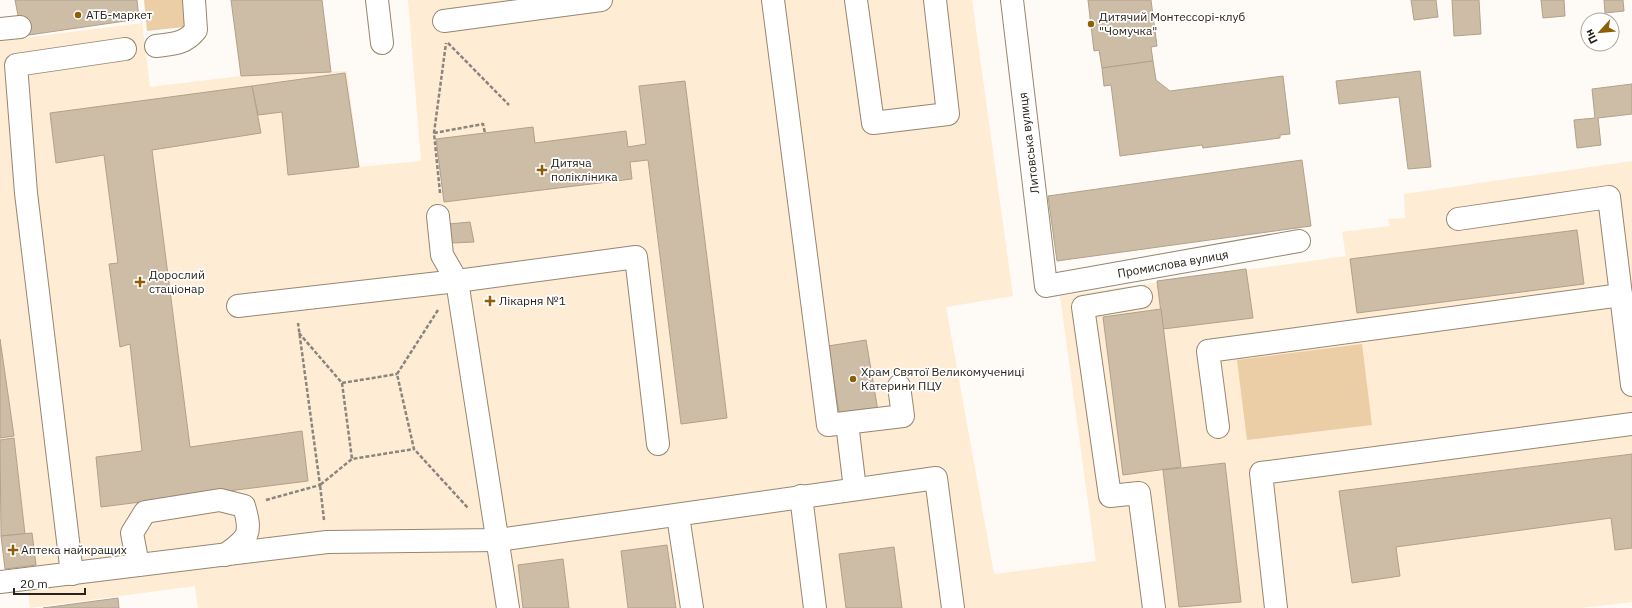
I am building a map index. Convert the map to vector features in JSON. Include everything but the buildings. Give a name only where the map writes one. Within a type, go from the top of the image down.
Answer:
[{"type":"street","points":[[156,46],[182,43],[191,37],[196,30],[194,0]]},
{"type":"street","points":[[377,0],[382,43]]},
{"type":"street","points":[[444,21],[601,0]]},
{"type":"street","points":[[773,0],[828,425],[903,416],[899,386]]},
{"type":"street","points":[[856,0],[873,123],[948,114],[935,0]]},
{"type":"street","name":"Литовська вулиця","points":[[1012,0],[1046,286]]},
{"type":"street","points":[[72,574],[26,193],[16,65],[125,49]]},
{"type":"street","points":[[1458,219],[1609,197],[1632,385]]},
{"type":"street","points":[[438,216],[442,255],[457,281],[508,608]]},
{"type":"street","name":"Промислова вулиця","points":[[1046,286],[1299,241]]},
{"type":"street","points":[[238,306],[457,281],[636,257],[658,444]]},
{"type":"street","points":[[1218,427],[1208,351],[1621,295]]},
{"type":"street","points":[[1141,297],[1083,307],[1110,496],[1138,493],[1154,608]]},
{"type":"street","points":[[848,423],[854,489]]},
{"type":"street","points":[[1276,608],[1261,473],[1632,424]]},
{"type":"street","points":[[0,582],[328,542],[498,540],[678,516],[801,496],[936,478],[953,608]]},
{"type":"street","points":[[801,496],[815,608]]},
{"type":"street","points":[[138,566],[132,534],[145,512],[220,500],[244,506],[250,525],[243,542],[225,555]]},
{"type":"street","points":[[678,516],[692,608]]},
{"type":"path","points":[[438,216],[441,204],[434,133],[446,40],[509,105]]},
{"type":"path","points":[[434,133],[483,124],[485,132]]},
{"type":"path","points":[[457,281],[397,374],[414,449],[472,512]]},
{"type":"path","points":[[295,299],[328,542]]},
{"type":"path","points":[[299,332],[342,383],[352,458]]},
{"type":"path","points":[[342,383],[397,374]]},
{"type":"path","points":[[244,506],[320,485],[352,458],[414,449]]},
{"type":"shaded area","points":[[144,0],[190,0],[193,26],[147,31]]},
{"type":"shaded area","name":"Лікарня №1","points":[[408,0],[972,0],[1013,296],[946,307],[994,574],[1096,561],[1060,296],[1346,256],[1342,232],[1390,226],[1388,219],[1405,218],[1404,194],[1632,161],[1632,602],[1581,608],[198,608],[195,586],[30,608],[25,566],[36,565],[32,533],[25,534],[14,438],[0,440],[0,438],[14,436],[0,339],[0,41],[142,23],[150,87],[241,76],[347,71],[359,167],[421,161]]},
{"type":"shaded area","points":[[1362,344],[1372,425],[1247,440],[1237,360]]},
{"type":"place","name":"АТБ-маркет","points":[[78,15]]},
{"type":"place","name":"Дитячий Монтессорі-клуб \"Чомучка\"","points":[[1091,24]]},
{"type":"place","name":"Дитяча полікліника","points":[[542,170]]},
{"type":"place","name":"Дорослий стаціонар","points":[[140,282]]},
{"type":"place","name":"Лікарня №1","points":[[490,301]]},
{"type":"place","name":"Храм Святої Великомучениці Катерини ПЦУ","points":[[853,379]]},
{"type":"place","name":"Аптека найкращих","points":[[13,550]]}]
